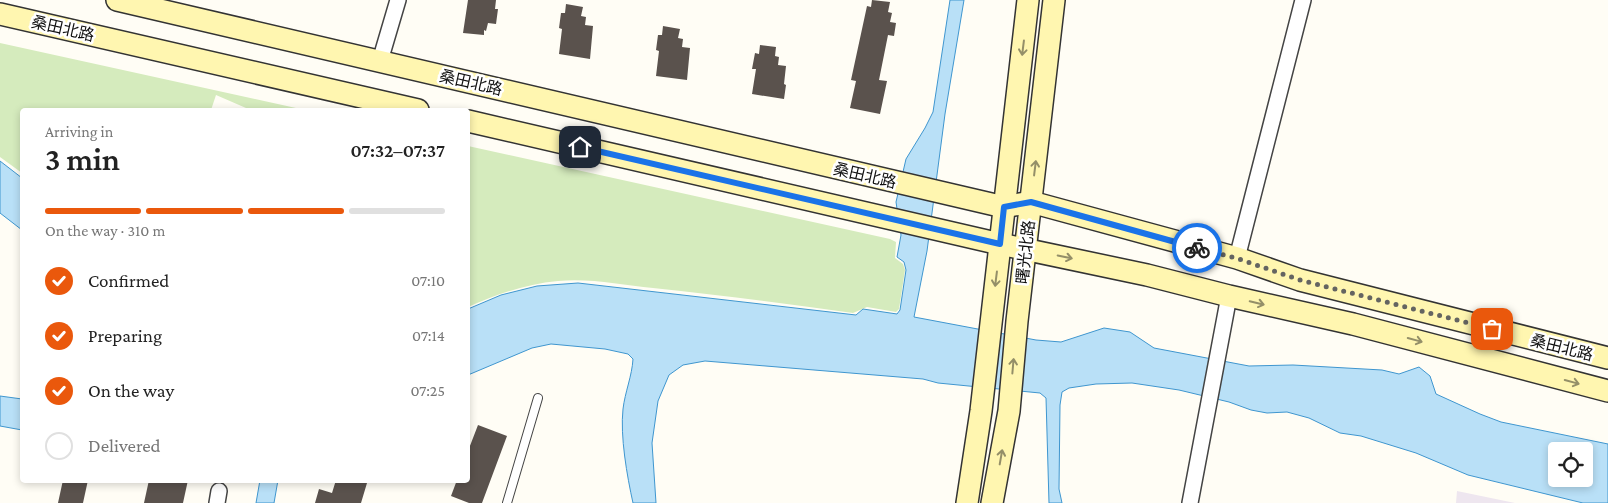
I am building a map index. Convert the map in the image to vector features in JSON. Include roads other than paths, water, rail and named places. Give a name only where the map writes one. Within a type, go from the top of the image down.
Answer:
[{"type":"main road","name":"桑田北路","points":[[118,0],[1004,207],[1031,202],[1236,258],[1300,280],[1608,358]]},
{"type":"main road","name":"曙光北路","points":[[966,503],[982,411],[1028,0]]},
{"type":"main road","name":"曙光北路","points":[[992,503],[1009,411],[1017,321],[1054,0]]},
{"type":"main road","name":"桑田北路","points":[[0,14],[409,108]]},
{"type":"main road","name":"桑田北路","points":[[470,121],[1000,244],[1147,275],[1353,324],[1608,391]]},
{"type":"street","points":[[380,61],[398,0]]},
{"type":"street","points":[[1236,258],[1303,0]]},
{"type":"street","points":[[1190,503],[1229,296]]},
{"type":"lane","points":[[507,503],[538,398]]},
{"type":"water","points":[[950,0],[964,0],[945,114],[927,251],[914,317],[1036,340],[1061,342],[1104,328],[1130,332],[1154,348],[1249,366],[1293,365],[1382,370],[1399,374],[1419,367],[1430,376],[1436,394],[1480,414],[1501,422],[1608,444],[1608,503],[1583,503],[1468,475],[1416,453],[1361,436],[1340,433],[1309,418],[1287,412],[1267,413],[1179,390],[1132,383],[1096,384],[1069,388],[1062,392],[1060,405],[1059,489],[1062,503],[1049,503],[1046,398],[1040,393],[938,383],[923,379],[705,361],[683,365],[669,375],[658,401],[652,443],[656,503],[633,503],[626,469],[622,431],[623,409],[633,359],[628,354],[605,349],[551,344],[532,348],[470,374],[470,308],[501,295],[537,286],[578,283],[856,315],[863,309],[897,314],[900,310],[906,270],[904,262],[897,257],[901,235],[896,202],[906,159],[933,112]]},
{"type":"water","points":[[0,161],[20,176],[20,228],[0,213]]},
{"type":"water","points":[[0,396],[20,399],[20,430],[0,426]]},
{"type":"water","points":[[259,483],[277,483],[274,503],[256,503]]}]
